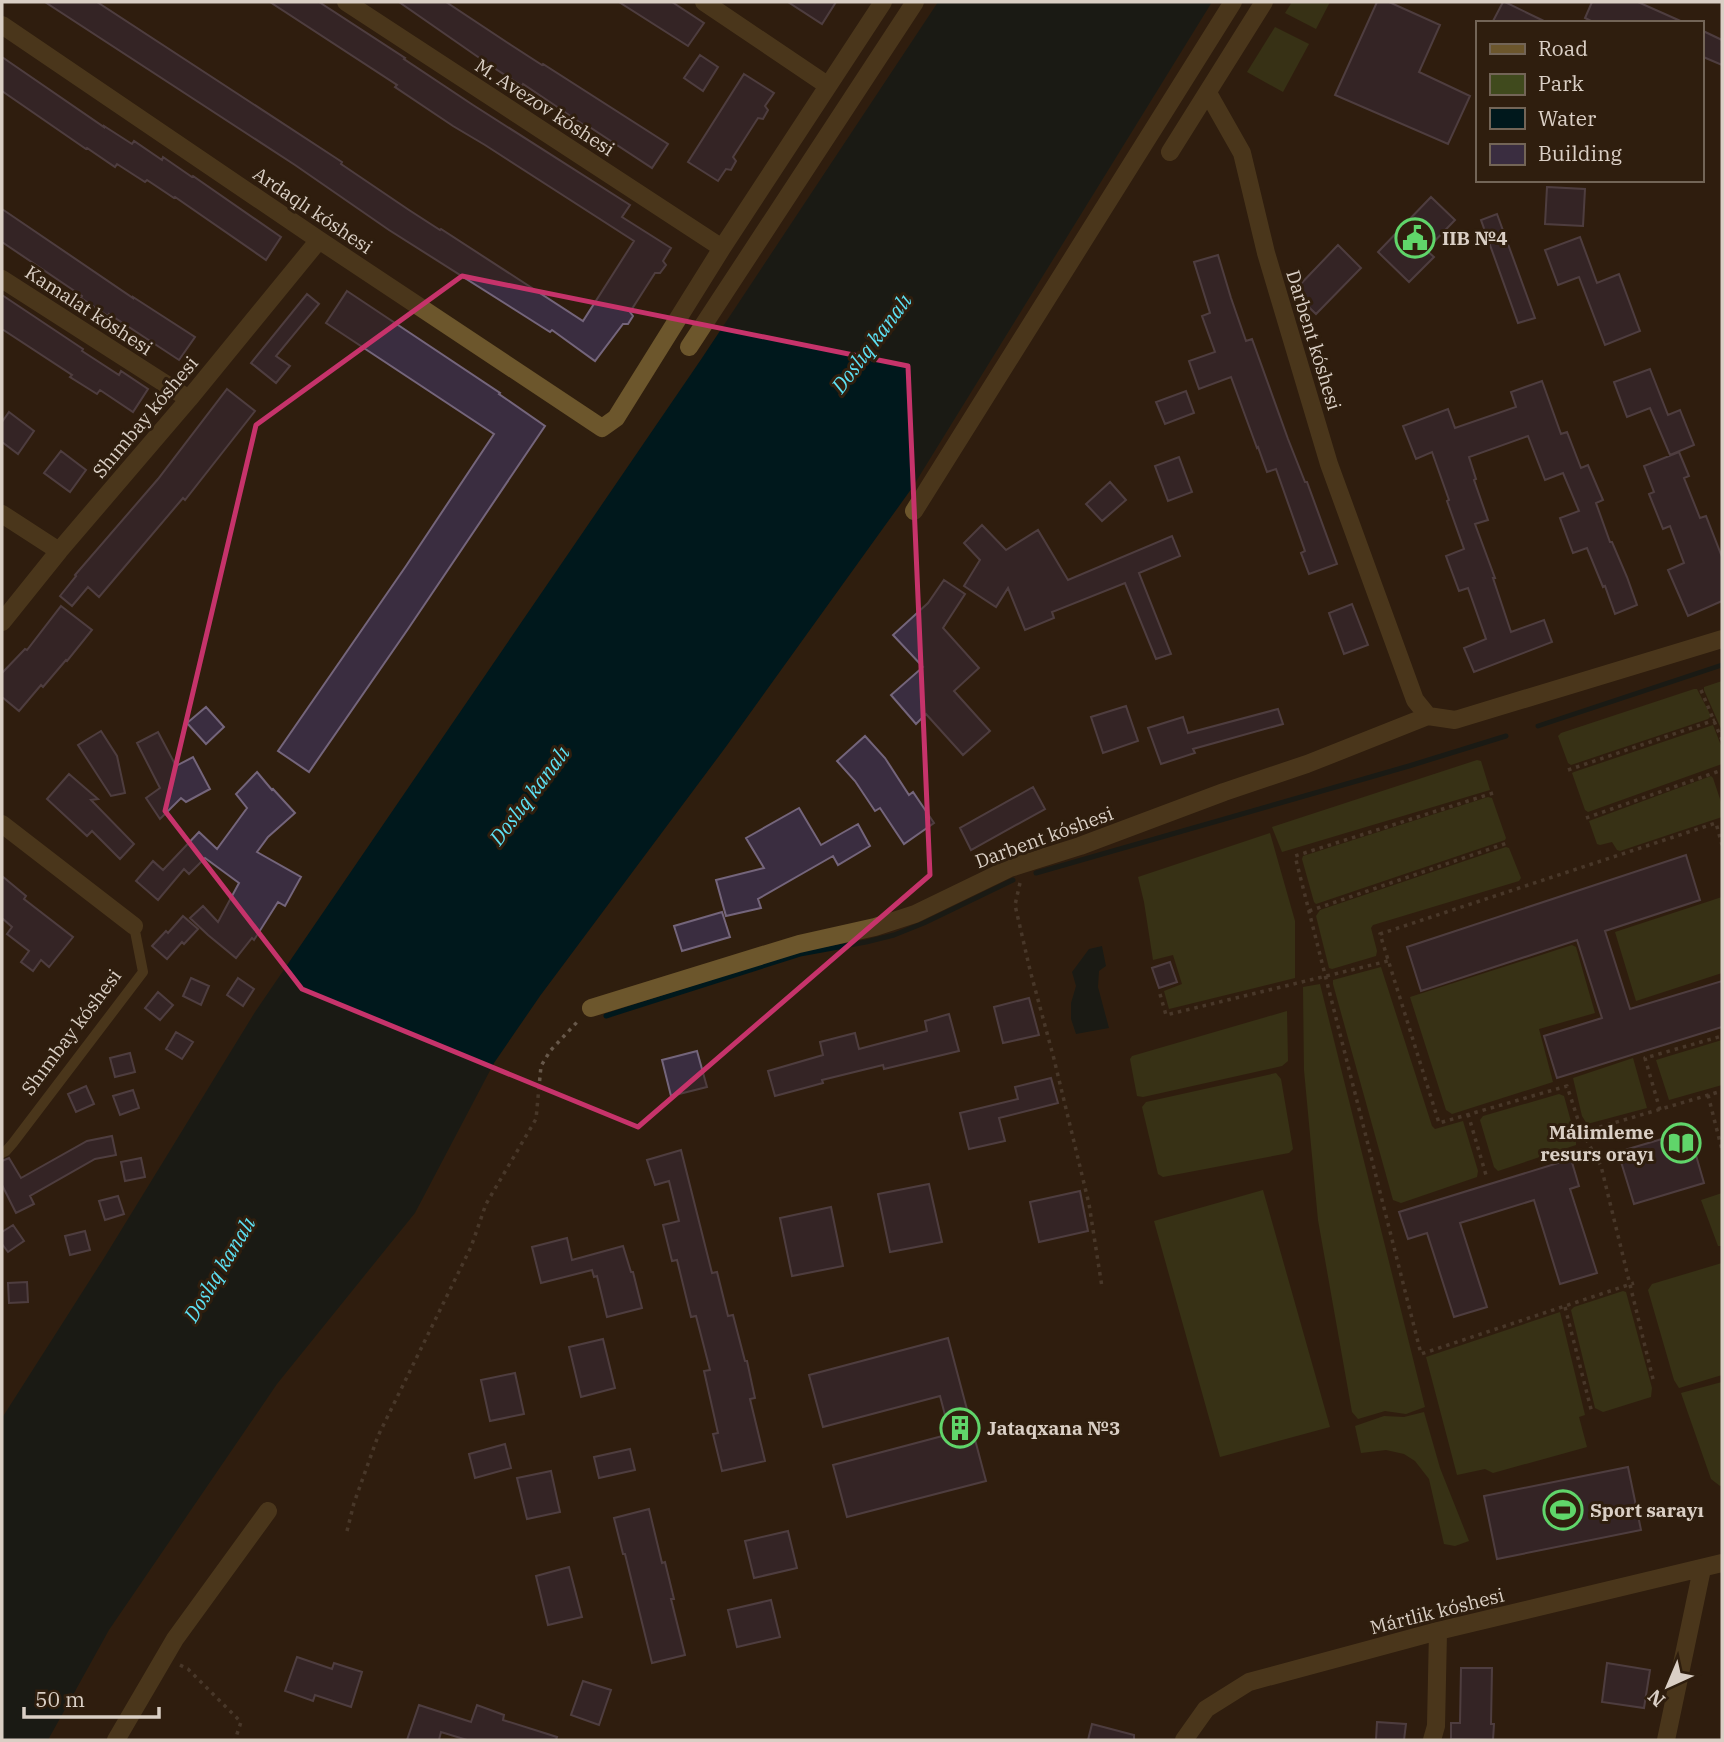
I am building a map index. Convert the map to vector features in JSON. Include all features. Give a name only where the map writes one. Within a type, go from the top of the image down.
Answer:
[{"type":"street","name":"M. Avezov kóshesi","points":[[346,2],[722,248]]},
{"type":"street","points":[[704,2],[827,85]]},
{"type":"street","points":[[722,248],[883,2]]},
{"type":"street","points":[[689,347],[915,2]]},
{"type":"street","points":[[914,511],[1233,2]]},
{"type":"street","points":[[1170,152],[1264,2]]},
{"type":"street","name":"Ardaqlı kóshesi","points":[[2,24],[319,240],[602,428],[616,418],[722,248]]},
{"type":"street","name":"Darbent kóshesi","points":[[1208,93],[1242,153],[1266,253],[1329,464],[1415,700],[1428,716]]},
{"type":"street","name":"Shımbay kóshesi","points":[[2,622],[319,240]]},
{"type":"street","name":"Kamalat kóshesi","points":[[2,279],[189,399]]},
{"type":"street","points":[[2,514],[59,551]]},
{"type":"street","name":"Darbent kóshesi","points":[[590,1007],[799,944],[875,927],[915,914],[1010,868],[1080,846],[1307,764],[1428,716],[1455,720],[1722,639]]},
{"type":"street","points":[[2,824],[134,926]]},
{"type":"street","points":[[117,1740],[175,1639],[268,1511]]},
{"type":"street","name":"Mártlik kóshesi","points":[[1184,1740],[1206,1709],[1249,1682],[1438,1632],[1722,1563]]},
{"type":"street","points":[[1666,1740],[1702,1569]]},
{"type":"street","points":[[1432,1740],[1436,1726],[1438,1632]]},
{"type":"lane","name":"Shımbay kóshesi","points":[[2,1153],[13,1143],[143,972],[134,926]]},
{"type":"path","points":[[1701,690],[1722,740]]},
{"type":"path","points":[[1568,769],[1715,720]]},
{"type":"path","points":[[1586,818],[1722,770]]},
{"type":"path","points":[[1493,793],[1295,856],[1421,1354],[1634,1283]]},
{"type":"path","points":[[1653,1379],[1601,1166],[1583,1132],[1567,1086],[1439,1123],[1380,934],[1716,824],[1722,845]]},
{"type":"path","points":[[1309,911],[1510,842]]},
{"type":"path","points":[[1023,864],[1015,905],[1089,1204],[1102,1287]]},
{"type":"path","points":[[1160,994],[1166,1015],[1388,961]]},
{"type":"path","points":[[347,1531],[378,1436],[471,1247],[486,1204],[536,1119],[541,1066],[550,1051],[590,1007]]},
{"type":"path","points":[[1660,1110],[1645,1058],[1722,1036]]},
{"type":"path","points":[[1583,1132],[1722,1091]]},
{"type":"path","points":[[1709,1095],[1722,1150]]},
{"type":"path","points":[[1468,1114],[1486,1175]]},
{"type":"path","points":[[1565,1306],[1592,1413]]},
{"type":"path","points":[[165,1657],[188,1669],[241,1723],[234,1740]]},
{"type":"highlighted area","points":[[462,276],[908,366],[930,875],[638,1127],[302,989],[165,811],[256,425]]},
{"type":"green space","points":[[1292,2],[1330,2],[1316,29],[1285,13]]},
{"type":"green space","points":[[1275,27],[1309,44],[1283,92],[1247,72]]},
{"type":"green space","points":[[1722,681],[1722,731],[1704,687]]},
{"type":"green space","points":[[1697,689],[1711,716],[1708,719],[1571,765],[1568,763],[1558,736],[1561,733]]},
{"type":"green space","points":[[1713,725],[1722,748],[1722,764],[1588,812],[1585,810],[1572,773]]},
{"type":"green space","points":[[1477,760],[1481,761],[1490,790],[1282,852],[1272,827]]},
{"type":"green space","points":[[1711,776],[1722,805],[1722,817],[1620,851],[1612,842],[1597,844],[1589,821]]},
{"type":"green space","points":[[1488,797],[1492,798],[1505,840],[1316,904],[1314,902],[1303,856]]},
{"type":"green space","points":[[1270,833],[1295,921],[1295,978],[1169,1009],[1164,991],[1182,984],[1173,955],[1153,960],[1138,877]]},
{"type":"green space","points":[[1509,848],[1521,878],[1519,881],[1373,925],[1371,928],[1376,956],[1329,968],[1316,916],[1320,910]]},
{"type":"green space","points":[[1722,897],[1722,973],[1636,1001],[1615,932]]},
{"type":"green space","points":[[1572,945],[1576,947],[1595,1013],[1539,1029],[1553,1082],[1452,1114],[1446,1110],[1410,997]]},
{"type":"green space","points":[[1381,967],[1432,1126],[1435,1129],[1463,1121],[1478,1171],[1477,1177],[1401,1203],[1393,1200],[1333,984],[1333,980]]},
{"type":"green space","points":[[1320,984],[1425,1407],[1406,1414],[1385,1411],[1358,1419],[1352,1412],[1318,1220],[1304,1070],[1303,987]]},
{"type":"green space","points":[[1287,1011],[1288,1061],[1282,1066],[1143,1097],[1137,1096],[1130,1059],[1132,1056]]},
{"type":"green space","points":[[1722,1040],[1722,1085],[1669,1100],[1656,1060]]},
{"type":"green space","points":[[1633,1058],[1647,1108],[1587,1124],[1582,1116],[1573,1078]]},
{"type":"green space","points":[[1276,1073],[1281,1079],[1293,1149],[1289,1153],[1163,1177],[1158,1174],[1142,1107],[1146,1102]]},
{"type":"green space","points":[[1559,1094],[1564,1096],[1576,1145],[1498,1171],[1494,1167],[1480,1120],[1483,1116]]},
{"type":"green space","points":[[1263,1190],[1330,1427],[1220,1457],[1154,1221]]},
{"type":"green space","points":[[1722,1193],[1722,1246],[1718,1246],[1701,1200]]},
{"type":"green space","points":[[1722,1263],[1722,1375],[1679,1388],[1674,1380],[1648,1290],[1652,1284]]},
{"type":"green space","points":[[1626,1292],[1652,1388],[1651,1397],[1603,1412],[1595,1408],[1571,1310]]},
{"type":"green space","points":[[1560,1312],[1585,1415],[1579,1417],[1587,1447],[1493,1473],[1485,1469],[1457,1475],[1426,1357]]},
{"type":"green space","points":[[1722,1382],[1720,1486],[1711,1479],[1681,1393]]},
{"type":"green space","points":[[1424,1412],[1440,1468],[1469,1541],[1455,1546],[1444,1544],[1429,1479],[1415,1461],[1404,1454],[1386,1450],[1361,1453],[1355,1426],[1384,1416],[1404,1417]]},
{"type":"water","name":"Doslıq kanalı","points":[[938,2],[1212,2],[912,488],[725,748],[540,996],[494,1063],[415,1213],[277,1384],[109,1630],[48,1740],[2,1740],[2,1418],[255,1012],[702,358]]},
{"type":"water","points":[[1102,946],[1106,966],[1099,971],[1098,987],[1109,1028],[1076,1034],[1071,1019],[1071,1003],[1076,986],[1072,972],[1089,949]]},
{"type":"building","points":[[45,2],[97,2],[342,162],[341,164],[409,210],[583,321],[634,241],[453,126],[395,87],[397,85],[270,2],[319,2],[630,205],[622,217],[671,248],[663,261],[666,265],[660,273],[655,273],[630,312],[633,316],[628,324],[623,324],[595,361],[552,330],[550,332],[389,230],[295,165]]},
{"type":"building","points":[[399,2],[446,2],[668,144],[652,168],[491,66]]},
{"type":"building","points":[[619,2],[672,2],[704,23],[688,46]]},
{"type":"building","points":[[788,2],[836,2],[822,24]]},
{"type":"building","points":[[1377,2],[1389,2],[1440,25],[1419,72],[1470,96],[1448,144],[1335,95]]},
{"type":"building","points":[[1505,2],[1544,21],[1493,21]]},
{"type":"building","points":[[1592,2],[1638,2],[1681,21],[1591,21],[1585,18]]},
{"type":"building","points":[[1703,31],[1722,40],[1722,65],[1703,57]]},
{"type":"building","points":[[700,55],[718,67],[703,91],[684,78]]},
{"type":"building","points":[[2,57],[104,127],[132,144],[134,141],[193,176],[281,237],[266,260],[175,197],[117,164],[115,167],[2,91]]},
{"type":"building","points":[[744,74],[774,93],[765,106],[768,110],[763,119],[758,118],[733,157],[736,161],[731,170],[726,169],[718,181],[688,162]]},
{"type":"building","points":[[1547,187],[1585,189],[1583,226],[1545,224]]},
{"type":"building","points":[[1431,197],[1455,220],[1426,250],[1434,257],[1409,282],[1378,252]]},
{"type":"building","points":[[2,209],[195,337],[179,360],[81,298],[82,296],[2,242]]},
{"type":"building","points":[[1497,214],[1535,318],[1518,323],[1481,220]]},
{"type":"building","points":[[1580,237],[1597,283],[1619,274],[1640,331],[1605,345],[1579,277],[1558,285],[1545,250]]},
{"type":"building","points":[[1338,245],[1361,268],[1316,314],[1293,292]]},
{"type":"building","points":[[1218,255],[1246,341],[1252,339],[1337,564],[1309,574],[1301,553],[1305,551],[1276,469],[1267,472],[1231,377],[1199,389],[1189,361],[1215,352],[1202,316],[1210,313],[1194,262]]},
{"type":"building","points":[[347,291],[545,426],[309,772],[278,751],[494,434],[326,323]]},
{"type":"building","points":[[307,294],[319,304],[276,356],[290,366],[276,383],[251,363]]},
{"type":"building","points":[[2,295],[119,375],[121,371],[148,389],[133,412],[100,390],[97,394],[70,377],[72,375],[2,329]]},
{"type":"building","points":[[1650,369],[1668,415],[1680,410],[1694,445],[1670,455],[1650,408],[1627,417],[1614,382]]},
{"type":"building","points":[[1542,381],[1561,434],[1567,432],[1581,468],[1588,465],[1603,500],[1596,503],[1637,605],[1615,614],[1587,548],[1573,553],[1560,518],[1579,511],[1563,473],[1545,480],[1528,436],[1469,457],[1488,520],[1475,524],[1511,632],[1544,620],[1552,642],[1474,672],[1464,648],[1486,639],[1468,588],[1459,591],[1446,556],[1464,549],[1432,452],[1416,459],[1403,426],[1448,409],[1455,428],[1516,407],[1511,392]]},
{"type":"building","points":[[227,389],[255,411],[185,500],[183,498],[99,597],[88,587],[72,606],[60,596],[75,575],[158,479]]},
{"type":"building","points":[[1186,391],[1194,413],[1165,424],[1156,402]]},
{"type":"building","points":[[9,412],[34,431],[18,454],[2,442],[2,422]]},
{"type":"building","points":[[61,451],[86,470],[70,492],[44,473]]},
{"type":"building","points":[[1679,452],[1689,476],[1684,478],[1700,518],[1706,516],[1722,557],[1722,601],[1688,616],[1668,570],[1684,563],[1670,526],[1663,529],[1649,494],[1654,492],[1644,466]]},
{"type":"building","points":[[1179,457],[1192,492],[1168,501],[1155,466]]},
{"type":"building","points":[[1110,482],[1126,500],[1102,521],[1086,504]]},
{"type":"building","points":[[982,525],[1006,550],[1038,530],[1068,580],[1172,536],[1180,556],[1139,573],[1171,654],[1156,659],[1125,583],[1052,612],[1054,618],[1025,630],[1008,588],[996,607],[964,586],[980,560],[964,543]]},
{"type":"building","points":[[944,580],[965,594],[943,628],[979,668],[954,691],[990,731],[963,755],[926,714],[916,724],[891,695],[923,667],[893,635],[928,603]]},
{"type":"building","points":[[1352,604],[1368,645],[1344,654],[1329,613]]},
{"type":"building","points":[[61,606],[92,630],[67,661],[43,687],[41,685],[19,711],[2,697],[2,673],[27,650]]},
{"type":"building","points":[[1126,706],[1138,741],[1103,753],[1091,717]]},
{"type":"building","points":[[206,707],[224,727],[206,744],[187,723]]},
{"type":"building","points":[[1278,709],[1283,724],[1193,749],[1195,753],[1161,764],[1148,728],[1183,717],[1188,733]]},
{"type":"building","points":[[101,731],[117,756],[125,793],[111,796],[78,745]]},
{"type":"building","points":[[158,732],[176,766],[193,757],[210,789],[186,802],[181,798],[160,819],[146,798],[160,788],[137,743]]},
{"type":"building","points":[[865,736],[885,758],[909,795],[913,792],[934,823],[904,844],[880,808],[875,811],[855,781],[837,761]]},
{"type":"building","points":[[257,772],[295,813],[268,837],[257,852],[301,877],[285,906],[278,902],[254,940],[252,938],[236,958],[190,918],[203,906],[218,922],[239,883],[205,858],[189,874],[184,869],[158,900],[136,881],[153,861],[163,870],[199,832],[217,849],[247,808],[236,794]]},
{"type":"building","points":[[69,774],[98,799],[91,800],[134,844],[120,859],[92,831],[87,836],[47,799]]},
{"type":"building","points":[[1033,787],[1045,809],[971,850],[960,828]]},
{"type":"building","points":[[799,808],[821,845],[858,824],[870,846],[838,865],[833,856],[758,899],[761,908],[726,916],[716,880],[764,868],[746,838]]},
{"type":"building","points":[[1686,855],[1700,900],[1605,931],[1630,1009],[1722,981],[1722,1027],[1557,1078],[1544,1036],[1602,1018],[1577,940],[1421,991],[1407,947]]},
{"type":"building","points":[[2,876],[26,896],[24,899],[73,937],[49,967],[41,960],[33,971],[21,962],[29,951],[7,934],[12,927],[2,918]]},
{"type":"building","points":[[722,912],[730,937],[682,951],[674,926]]},
{"type":"building","points":[[183,916],[198,929],[167,959],[152,946]]},
{"type":"building","points":[[1170,962],[1177,982],[1159,988],[1152,968]]},
{"type":"building","points":[[191,978],[209,986],[201,1005],[183,996]]},
{"type":"building","points":[[238,978],[254,989],[243,1006],[227,995]]},
{"type":"building","points":[[158,992],[173,1005],[160,1020],[145,1008]]},
{"type":"building","points":[[1029,998],[1039,1035],[1003,1043],[994,1007]]},
{"type":"building","points":[[949,1014],[959,1051],[884,1069],[883,1065],[822,1080],[823,1083],[775,1096],[768,1071],[823,1055],[820,1042],[855,1033],[859,1049],[927,1031],[925,1021]]},
{"type":"building","points":[[176,1032],[193,1042],[182,1059],[166,1049]]},
{"type":"building","points":[[697,1051],[707,1087],[671,1096],[662,1060]]},
{"type":"building","points":[[130,1053],[135,1072],[115,1077],[110,1058]]},
{"type":"building","points":[[1051,1078],[1058,1103],[999,1118],[1005,1141],[969,1149],[960,1113],[1018,1099],[1015,1087]]},
{"type":"building","points":[[86,1086],[94,1104],[76,1112],[68,1094]]},
{"type":"building","points":[[133,1090],[139,1108],[120,1115],[113,1096]]},
{"type":"building","points":[[1689,1131],[1704,1183],[1634,1204],[1618,1152]]},
{"type":"building","points":[[112,1136],[116,1155],[95,1159],[30,1196],[34,1204],[16,1213],[2,1185],[2,1161],[9,1158],[21,1178],[87,1141]]},
{"type":"building","points":[[681,1150],[712,1273],[717,1272],[728,1316],[733,1315],[747,1361],[755,1398],[750,1399],[765,1461],[722,1471],[713,1434],[718,1433],[704,1371],[710,1370],[696,1316],[691,1317],[677,1260],[672,1261],[663,1225],[679,1221],[669,1181],[655,1185],[647,1160]]},
{"type":"building","points":[[141,1158],[145,1177],[125,1181],[121,1162]]},
{"type":"building","points":[[1571,1159],[1579,1186],[1570,1189],[1597,1273],[1560,1284],[1534,1200],[1460,1223],[1487,1307],[1454,1317],[1427,1233],[1408,1239],[1399,1212]]},
{"type":"building","points":[[929,1184],[942,1242],[890,1252],[878,1194]]},
{"type":"building","points":[[1080,1191],[1088,1231],[1039,1242],[1030,1202]]},
{"type":"building","points":[[118,1196],[124,1214],[105,1220],[99,1201]]},
{"type":"building","points":[[831,1207],[843,1266],[792,1276],[780,1218]]},
{"type":"building","points":[[13,1225],[24,1241],[8,1252],[2,1244],[2,1232]]},
{"type":"building","points":[[85,1231],[90,1250],[70,1255],[65,1236]]},
{"type":"building","points":[[567,1238],[572,1260],[623,1246],[642,1308],[607,1317],[597,1276],[594,1277],[592,1270],[541,1283],[532,1247]]},
{"type":"building","points":[[27,1282],[28,1302],[9,1303],[8,1283]]},
{"type":"building","name":"Jataqxana №3","points":[[948,1338],[986,1481],[847,1517],[833,1465],[950,1434],[940,1396],[823,1427],[809,1375]]},
{"type":"building","points":[[603,1339],[615,1388],[581,1397],[569,1347]]},
{"type":"building","points":[[515,1373],[524,1414],[490,1421],[481,1380]]},
{"type":"building","points":[[505,1444],[511,1468],[475,1478],[469,1454]]},
{"type":"building","points":[[630,1449],[635,1470],[599,1478],[594,1457]]},
{"type":"building","points":[[1628,1467],[1641,1530],[1497,1559],[1484,1496]]},
{"type":"building","points":[[551,1471],[560,1512],[527,1519],[517,1478]]},
{"type":"building","points":[[649,1509],[662,1563],[665,1562],[685,1655],[652,1663],[614,1518]]},
{"type":"building","points":[[788,1531],[797,1568],[754,1578],[745,1541]]},
{"type":"building","points":[[569,1567],[582,1617],[548,1625],[536,1576]]},
{"type":"building","points":[[771,1600],[780,1637],[737,1647],[728,1610]]},
{"type":"building","points":[[297,1657],[332,1669],[334,1663],[362,1672],[351,1707],[315,1695],[313,1701],[285,1691]]},
{"type":"building","points":[[1607,1663],[1650,1670],[1644,1708],[1602,1702]]},
{"type":"building","points":[[1461,1668],[1492,1668],[1493,1740],[1451,1739],[1451,1723],[1460,1723]]},
{"type":"building","points":[[583,1681],[611,1690],[599,1725],[571,1715]]},
{"type":"building","points":[[419,1705],[471,1722],[477,1705],[504,1715],[503,1720],[557,1737],[556,1740],[467,1740],[441,1732],[439,1740],[407,1740]]},
{"type":"building","points":[[1377,1722],[1406,1724],[1404,1740],[1376,1740]]},
{"type":"building","points":[[1092,1724],[1134,1735],[1134,1740],[1088,1740]]},
{"type":"waterway","points":[[1538,726],[1722,665]]},
{"type":"waterway","points":[[1036,873],[1506,736]]},
{"type":"waterway","points":[[606,1016],[800,954],[894,935],[1013,880]]},
{"type":"place","name":"IIB №4","points":[[1415,238]]},
{"type":"place","name":"Málimleme resurs orayı","points":[[1681,1143]]},
{"type":"place","name":"Jataqxana №3","points":[[960,1428]]},
{"type":"place","name":"Sport sarayı","points":[[1563,1510]]}]
